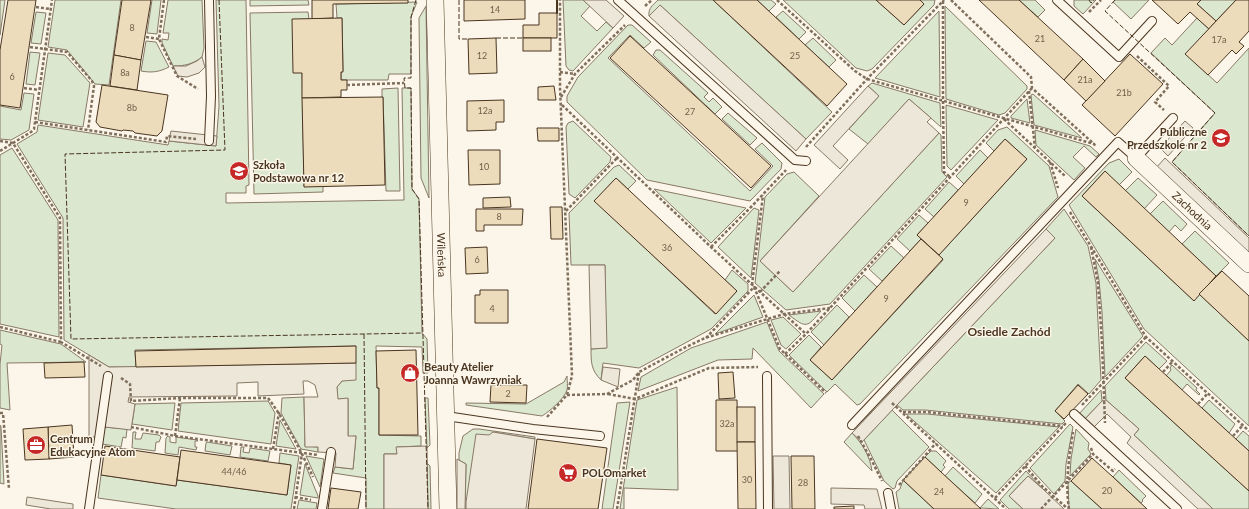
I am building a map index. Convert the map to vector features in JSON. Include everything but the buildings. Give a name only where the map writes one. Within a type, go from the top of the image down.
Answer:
[{"type":"street","name":"Wileńska","points":[[435,0],[448,509]]},
{"type":"street","name":"Zachodnia","points":[[1136,158],[1249,264]]},
{"type":"lane","points":[[209,0],[211,96],[209,141]]},
{"type":"lane","points":[[618,0],[795,160],[806,161]]},
{"type":"lane","points":[[1057,0],[1119,56],[1152,21]]},
{"type":"lane","points":[[852,425],[1118,142],[1136,158],[1173,118]]},
{"type":"lane","points":[[89,509],[113,376]]},
{"type":"lane","points":[[767,376],[768,509]]},
{"type":"lane","points":[[1075,415],[1177,509]]},
{"type":"lane","points":[[446,416],[532,429],[600,436]]},
{"type":"lane","points":[[322,509],[330,455]]},
{"type":"lane","points":[[888,494],[891,509]]},
{"type":"path","points":[[0,151],[34,129],[52,0]]},
{"type":"path","points":[[164,0],[159,39],[177,76],[211,96]]},
{"type":"path","points":[[540,419],[552,414],[567,395],[572,376],[560,72],[560,0]]},
{"type":"path","points":[[561,97],[575,74],[652,0]]},
{"type":"path","points":[[951,0],[1031,77],[1032,88],[1106,155]]},
{"type":"path","points":[[778,1],[855,71],[867,79],[1094,144]]},
{"type":"path","points":[[711,247],[795,160],[867,79],[944,1]]},
{"type":"path","points":[[944,1],[944,172],[950,177]]},
{"type":"path","points":[[36,7],[50,9]]},
{"type":"path","points":[[146,37],[159,39]]},
{"type":"path","points":[[30,47],[67,52],[92,81],[94,86],[88,130]]},
{"type":"path","points":[[1127,48],[1169,86],[1155,102],[1173,118]]},
{"type":"path","points":[[560,72],[575,74]]},
{"type":"path","points":[[347,85],[404,83]]},
{"type":"path","points":[[24,88],[39,90]]},
{"type":"path","points":[[784,354],[806,334],[1032,88]]},
{"type":"path","points":[[1029,91],[1035,148]]},
{"type":"path","points":[[562,104],[711,247],[806,334]]},
{"type":"path","points":[[1004,118],[1076,187]]},
{"type":"path","points":[[34,122],[166,142],[168,136],[209,141]]},
{"type":"path","points":[[0,141],[13,143],[60,218],[61,342]]},
{"type":"path","points":[[566,211],[617,158]]},
{"type":"path","points":[[1050,162],[1063,202],[1091,245],[1142,331],[1249,431]]},
{"type":"path","points":[[763,194],[753,286],[780,350],[826,393]]},
{"type":"path","points":[[1091,245],[1098,283],[1106,443]]},
{"type":"path","points":[[760,292],[780,271]]},
{"type":"path","points":[[705,338],[753,286]]},
{"type":"path","points":[[608,394],[633,380],[639,372],[686,346],[705,338],[784,314],[830,308]]},
{"type":"path","points":[[0,327],[61,342],[104,368]]},
{"type":"path","points":[[1162,372],[1173,361]]},
{"type":"path","points":[[567,395],[608,394],[635,399],[709,368],[760,367]]},
{"type":"path","points":[[617,509],[639,372]]},
{"type":"path","points":[[113,376],[130,384],[131,401],[180,398],[268,398],[279,412],[302,453],[323,499]]},
{"type":"path","points":[[1198,404],[1208,393]]},
{"type":"path","points":[[882,394],[1006,509]]},
{"type":"path","points":[[175,436],[180,398]]},
{"type":"path","points":[[273,449],[279,412]]},
{"type":"path","points":[[902,412],[925,412],[1063,426]]},
{"type":"path","points":[[0,413],[3,413],[9,489]]},
{"type":"path","points":[[1068,509],[1068,465],[1075,415]]},
{"type":"path","points":[[852,425],[888,494]]},
{"type":"path","points":[[1233,436],[1243,425]]},
{"type":"path","points":[[131,427],[175,436],[302,453],[330,455]]},
{"type":"path","points":[[899,483],[936,443]]},
{"type":"path","points":[[294,509],[302,453]]},
{"type":"path","points":[[1041,509],[1093,454]]},
{"type":"path","points":[[1025,466],[1043,487],[1068,509]]},
{"type":"green space","points":[[0,0],[5,0],[0,35]]},
{"type":"green space","points":[[55,0],[121,0],[109,85],[95,84],[67,50],[48,47]]},
{"type":"green space","points":[[152,0],[161,0],[157,34],[147,33]]},
{"type":"green space","points":[[168,0],[202,0],[204,48],[202,57],[189,64],[173,66],[162,43],[162,39],[168,40],[169,33],[163,33]]},
{"type":"green space","name":"Szkoła Podstawowa nr 12","points":[[216,0],[246,0],[249,185],[246,186],[246,193],[226,193],[226,203],[404,200],[402,88],[411,88],[412,189],[419,199],[422,333],[427,339],[428,373],[423,373],[422,347],[376,346],[377,388],[379,388],[379,435],[421,436],[421,446],[397,447],[397,454],[384,454],[384,509],[366,509],[366,478],[333,473],[335,467],[353,469],[356,436],[348,437],[348,399],[337,399],[337,387],[346,379],[356,346],[135,350],[136,367],[109,367],[64,340],[63,218],[17,144],[37,132],[38,125],[168,145],[169,141],[216,146],[219,106]]},
{"type":"green space","points":[[250,0],[308,0],[309,5],[250,6]]},
{"type":"green space","points":[[563,0],[583,0],[590,6],[581,16],[597,31],[606,22],[613,28],[573,71],[569,70],[566,66]]},
{"type":"green space","points":[[658,0],[713,0],[832,112],[806,139],[660,5],[649,16],[650,9]]},
{"type":"green space","points":[[757,0],[771,0],[776,4],[769,11]]},
{"type":"green space","points":[[783,0],[876,0],[904,25],[924,4],[920,0],[935,0],[934,5],[872,69],[867,71],[856,68]]},
{"type":"green space","points":[[1019,0],[1035,0],[1045,10],[1038,17]]},
{"type":"green space","points":[[1074,0],[1096,0],[1083,14],[1074,6]]},
{"type":"green space","points":[[1115,0],[1149,0],[1131,19],[1113,2]]},
{"type":"green space","points":[[1201,0],[1236,0],[1216,21],[1197,4]]},
{"type":"green space","points":[[417,2],[411,17],[411,74],[389,74],[388,80],[341,80],[341,72],[343,71],[342,18],[337,18],[336,4]]},
{"type":"green space","points":[[426,6],[429,198],[421,178],[419,18]]},
{"type":"green space","points":[[945,6],[1027,86],[1027,89],[1005,113],[999,115],[946,99]]},
{"type":"green space","points":[[783,11],[806,32],[799,39],[776,17]]},
{"type":"green space","points":[[939,11],[940,97],[875,78]]},
{"type":"green space","points":[[36,12],[46,13],[41,44],[31,43]]},
{"type":"green space","points":[[308,12],[309,19],[302,73],[304,186],[323,186],[323,192],[254,194],[250,13]]},
{"type":"green space","points":[[1197,18],[1209,29],[1186,54],[1217,83],[1249,48],[1249,236],[1172,162],[1215,113],[1151,53],[1165,38],[1172,45]]},
{"type":"green space","points":[[628,25],[632,25],[651,42],[644,48],[630,35],[608,58],[750,191],[773,166],[755,149],[762,143],[782,163],[781,169],[750,201],[647,180],[567,102],[567,96],[578,77]]},
{"type":"green space","points":[[813,38],[836,60],[829,67],[805,45]]},
{"type":"green space","points":[[146,41],[156,42],[169,67],[155,72],[141,71]]},
{"type":"green space","points":[[656,50],[660,50],[708,93],[704,97],[709,102],[713,98],[722,107],[715,114],[653,55]]},
{"type":"green space","points":[[30,52],[40,53],[35,85],[26,84]]},
{"type":"green space","points":[[48,53],[65,55],[90,83],[83,127],[38,120]]},
{"type":"green space","points":[[872,83],[940,103],[941,127],[909,99],[868,144],[849,129],[879,96],[868,86]]},
{"type":"green space","points":[[398,88],[400,191],[386,191],[382,89]]},
{"type":"green space","points":[[24,93],[34,94],[29,130],[11,140],[0,139],[0,106],[21,110]]},
{"type":"green space","points":[[1033,94],[1082,138],[1034,125],[1031,95]]},
{"type":"green space","points":[[1027,99],[1030,123],[1011,118],[1011,116]]},
{"type":"green space","points":[[946,105],[998,120],[951,170],[947,166]]},
{"type":"green space","points":[[728,113],[757,138],[750,145],[722,119]]},
{"type":"green space","points":[[573,121],[611,157],[610,162],[575,198],[569,194],[566,127],[568,123]]},
{"type":"green space","points":[[1007,127],[1049,166],[1058,197],[860,404],[857,405],[835,384],[827,392],[789,355],[809,335],[821,347],[810,360],[832,380],[943,260],[939,255],[1027,159],[1005,139],[994,151],[986,143],[998,130]]},
{"type":"green space","points":[[1035,130],[1090,146],[1099,154],[1096,157],[1084,146],[1073,157],[1085,168],[1074,180],[1036,145]]},
{"type":"green space","points":[[939,133],[941,135],[942,172],[947,177],[830,304],[786,310],[755,283],[765,197],[787,174],[794,172],[819,196],[760,261],[793,292]]},
{"type":"green space","points":[[12,148],[58,220],[59,337],[0,324],[0,155]]},
{"type":"green space","points":[[980,150],[988,158],[964,184],[956,176]]},
{"type":"green space","points":[[1119,159],[1132,172],[1119,185],[1104,172],[1082,196],[1193,300],[1199,294],[1249,341],[1249,426],[1144,329],[1069,205],[1109,163]]},
{"type":"green space","points":[[619,165],[636,181],[628,189],[616,178],[595,201],[715,314],[737,291],[725,280],[732,270],[748,284],[748,291],[711,329],[639,368],[603,363],[601,380],[595,373],[592,366],[591,349],[606,348],[605,265],[571,265],[569,213],[614,167]]},
{"type":"green space","points":[[1138,178],[1157,195],[1144,209],[1125,191]]},
{"type":"green space","points":[[949,182],[958,190],[934,217],[925,209]]},
{"type":"green space","points":[[654,189],[746,208],[711,243]]},
{"type":"green space","points":[[1163,201],[1187,224],[1181,231],[1175,225],[1169,232],[1150,214]]},
{"type":"green space","points":[[754,208],[759,210],[751,278],[718,247]]},
{"type":"green space","points":[[1064,209],[1088,246],[1096,283],[1101,380],[1089,394],[1078,384],[1055,411],[1065,421],[1062,424],[925,410],[903,410],[897,405],[1055,238],[1046,229]]},
{"type":"green space","points":[[919,215],[928,223],[917,235],[921,239],[910,251],[897,239]]},
{"type":"green space","points":[[1195,231],[1229,263],[1216,276],[1182,244]]},
{"type":"green space","points":[[891,246],[904,258],[882,281],[869,269]]},
{"type":"green space","points":[[1095,259],[1143,336],[1105,377],[1102,312],[1099,280]]},
{"type":"green space","points":[[864,275],[877,287],[855,311],[842,298]]},
{"type":"green space","points":[[754,295],[763,317],[715,334]]},
{"type":"green space","points":[[837,305],[849,317],[824,345],[811,332]]},
{"type":"green space","points":[[821,311],[813,320],[806,324],[800,323],[789,315]]},
{"type":"green space","points":[[783,317],[801,334],[786,349],[781,345],[771,320]]},
{"type":"green space","points":[[767,322],[779,351],[824,394],[811,408],[753,348],[752,359],[718,360],[638,391],[641,377],[691,348]]},
{"type":"green space","points":[[0,330],[61,344],[86,362],[7,363],[10,410],[0,408],[0,364],[2,345],[0,344]]},
{"type":"green space","points":[[1146,342],[1167,361],[1159,369],[1145,356],[1125,378],[1249,491],[1249,509],[1213,509],[1134,435],[1139,429],[1106,400],[1105,386]]},
{"type":"green space","points":[[1172,365],[1197,388],[1196,390],[1200,394],[1199,395],[1187,384],[1182,390],[1166,376],[1171,370],[1170,368]]},
{"type":"green space","points":[[567,376],[567,388],[563,397],[542,416],[466,405],[466,403],[526,404],[564,382]]},
{"type":"green space","points":[[677,387],[678,490],[624,488],[624,509],[620,509],[637,400]]},
{"type":"green space","points":[[1101,390],[1102,401],[1084,420],[1078,415]]},
{"type":"green space","points":[[304,397],[305,446],[318,447],[318,452],[301,449],[281,413],[282,398]]},
{"type":"green space","points":[[425,398],[428,398],[430,445],[427,448]]},
{"type":"green space","points":[[1209,400],[1235,424],[1229,433],[1202,408]]},
{"type":"green space","points":[[268,401],[275,413],[271,444],[178,431],[181,403]]},
{"type":"green space","points":[[630,402],[613,509],[602,509],[617,403]]},
{"type":"green space","points":[[175,403],[172,430],[132,424],[135,404]]},
{"type":"green space","points":[[892,410],[929,447],[897,481],[895,488],[893,489],[884,481],[864,440]]},
{"type":"green space","points":[[906,414],[927,414],[1059,427],[996,493]]},
{"type":"green space","points":[[280,420],[296,449],[276,446]]},
{"type":"green space","points":[[1070,424],[1073,427],[1066,464],[1065,481],[1054,494],[1030,468]]},
{"type":"green space","points":[[0,425],[1,427],[4,484],[0,483]]},
{"type":"green space","points":[[104,427],[127,429],[126,438],[123,437],[121,447],[102,444]]},
{"type":"green space","points":[[473,429],[535,437],[535,439],[493,432],[465,509],[466,464],[459,460],[459,453],[463,436]]},
{"type":"green space","points":[[1076,429],[1089,443],[1088,449],[1091,454],[1070,476],[1071,459]]},
{"type":"green space","points":[[1243,431],[1249,436],[1249,451],[1236,439]]},
{"type":"green space","points":[[133,432],[136,432],[135,439],[141,439],[143,433],[159,435],[161,437],[159,442],[156,442],[155,451],[132,448]]},
{"type":"green space","points":[[852,433],[865,450],[872,471],[844,442]]},
{"type":"green space","points":[[168,436],[170,437],[170,442],[176,443],[176,437],[197,440],[198,441],[195,441],[195,447],[197,447],[196,450],[179,447],[178,455],[165,453],[166,438]]},
{"type":"green space","points":[[207,442],[232,446],[230,455],[205,451]]},
{"type":"green space","points":[[241,447],[244,447],[243,452],[249,453],[250,448],[270,451],[268,461],[240,457]]},
{"type":"green space","points":[[931,451],[936,451],[946,461],[943,465],[945,467],[941,472],[925,457]]},
{"type":"green space","points":[[280,453],[299,456],[291,509],[176,509],[98,498],[101,475],[176,486],[177,480],[287,495],[291,465],[279,463]]},
{"type":"green space","points":[[306,456],[324,459],[320,487]]},
{"type":"green space","points":[[427,463],[430,466],[431,509],[428,509]]},
{"type":"green space","points":[[305,464],[318,496],[318,498],[300,495]]},
{"type":"green space","points":[[953,467],[982,494],[975,503],[945,476]]},
{"type":"green space","points":[[1119,470],[1146,496],[1141,503],[1113,477]]},
{"type":"green space","points":[[1026,471],[1044,490],[1028,476],[1009,496],[1023,509],[1009,509],[1000,500]]},
{"type":"green space","points":[[903,480],[934,509],[899,509],[896,492],[900,489]]},
{"type":"green space","points":[[1071,481],[1102,509],[1069,509],[1068,483]]},
{"type":"green space","points":[[988,499],[999,509],[980,508]]},
{"type":"green space","points":[[299,500],[317,503],[316,509],[297,509]]},
{"type":"shaded area","points":[[583,0],[606,0],[624,16],[613,28]]},
{"type":"shaded area","points":[[660,5],[806,139],[796,151],[649,16]]},
{"type":"shaded area","points":[[202,57],[205,67],[199,73],[187,77],[178,76],[173,66],[186,66]]},
{"type":"shaded area","points":[[868,86],[879,96],[833,146],[848,160],[840,169],[814,145]]},
{"type":"shaded area","points":[[909,99],[931,118],[927,122],[939,133],[793,292],[760,261]]},
{"type":"shaded area","points":[[1185,121],[1193,128],[1168,156],[1160,148]]},
{"type":"shaded area","points":[[171,131],[217,136],[216,146],[169,141]]},
{"type":"shaded area","points":[[1165,158],[1249,238],[1249,251],[1246,254],[1156,168]]},
{"type":"shaded area","points":[[1046,229],[1055,238],[862,442],[852,433]]},
{"type":"shaded area","points":[[589,265],[605,265],[607,348],[591,349]]},
{"type":"shaded area","points":[[89,355],[109,367],[356,363],[356,380],[342,381],[337,387],[338,399],[348,398],[348,436],[356,436],[353,469],[335,467],[336,453],[318,452],[318,447],[305,447],[304,397],[318,397],[315,385],[308,381],[303,381],[304,394],[258,396],[258,382],[237,383],[237,396],[129,397],[128,402],[135,404],[131,430],[105,427],[103,437],[89,437]]},
{"type":"shaded area","points":[[603,367],[620,369],[618,387],[601,380]]},
{"type":"shaded area","points":[[1106,400],[1139,429],[1134,435],[1213,509],[1198,509],[1127,443],[1131,437],[1107,414],[1093,428],[1084,420],[1102,401]]},
{"type":"shaded area","points":[[493,432],[535,439],[526,509],[466,509],[476,434],[489,435]]},
{"type":"shaded area","points":[[427,446],[428,509],[384,509],[384,454],[397,454],[396,447]]},
{"type":"shaded area","points":[[773,456],[789,456],[790,509],[774,509]]},
{"type":"shaded area","points":[[457,459],[466,464],[465,509],[457,509]]},
{"type":"shaded area","points":[[1028,476],[1064,509],[1023,509],[1009,496]]},
{"type":"shaded area","points":[[831,488],[877,489],[882,509],[865,509],[864,505],[831,504]]},
{"type":"shaded area","points":[[27,497],[73,504],[73,509],[51,509],[26,505]]},
{"type":"fence","points":[[219,0],[225,150],[65,154],[71,339],[422,333]]},
{"type":"fence","points":[[416,0],[411,17],[411,78],[404,78],[405,88],[411,88],[412,189],[419,199],[428,509]]},
{"type":"fence","points":[[459,0],[459,39],[468,39]]},
{"type":"fence","points":[[1089,0],[1091,3],[1094,0]]},
{"type":"fence","points":[[1115,0],[1105,11],[1215,113],[1172,162],[1249,236]]},
{"type":"fence","points":[[496,38],[523,38]]},
{"type":"fence","points":[[364,334],[366,509]]},
{"type":"wall","points":[[557,0],[557,13]]},
{"type":"place","name":"Publiczne Przedszkole nr 2","points":[[1221,138]]},
{"type":"place","name":"Szkoła Podstawowa nr 12","points":[[239,171]]},
{"type":"place","name":"Beauty Atelier Joanna Wawrzyniak","points":[[410,373]]},
{"type":"place","name":"Centrum Edukacyjne Atom","points":[[36,445]]},
{"type":"place","name":"POLOmarket","points":[[568,473]]},
{"type":"district","name":"Osiedle Zachód","points":[[1009,332]]}]
